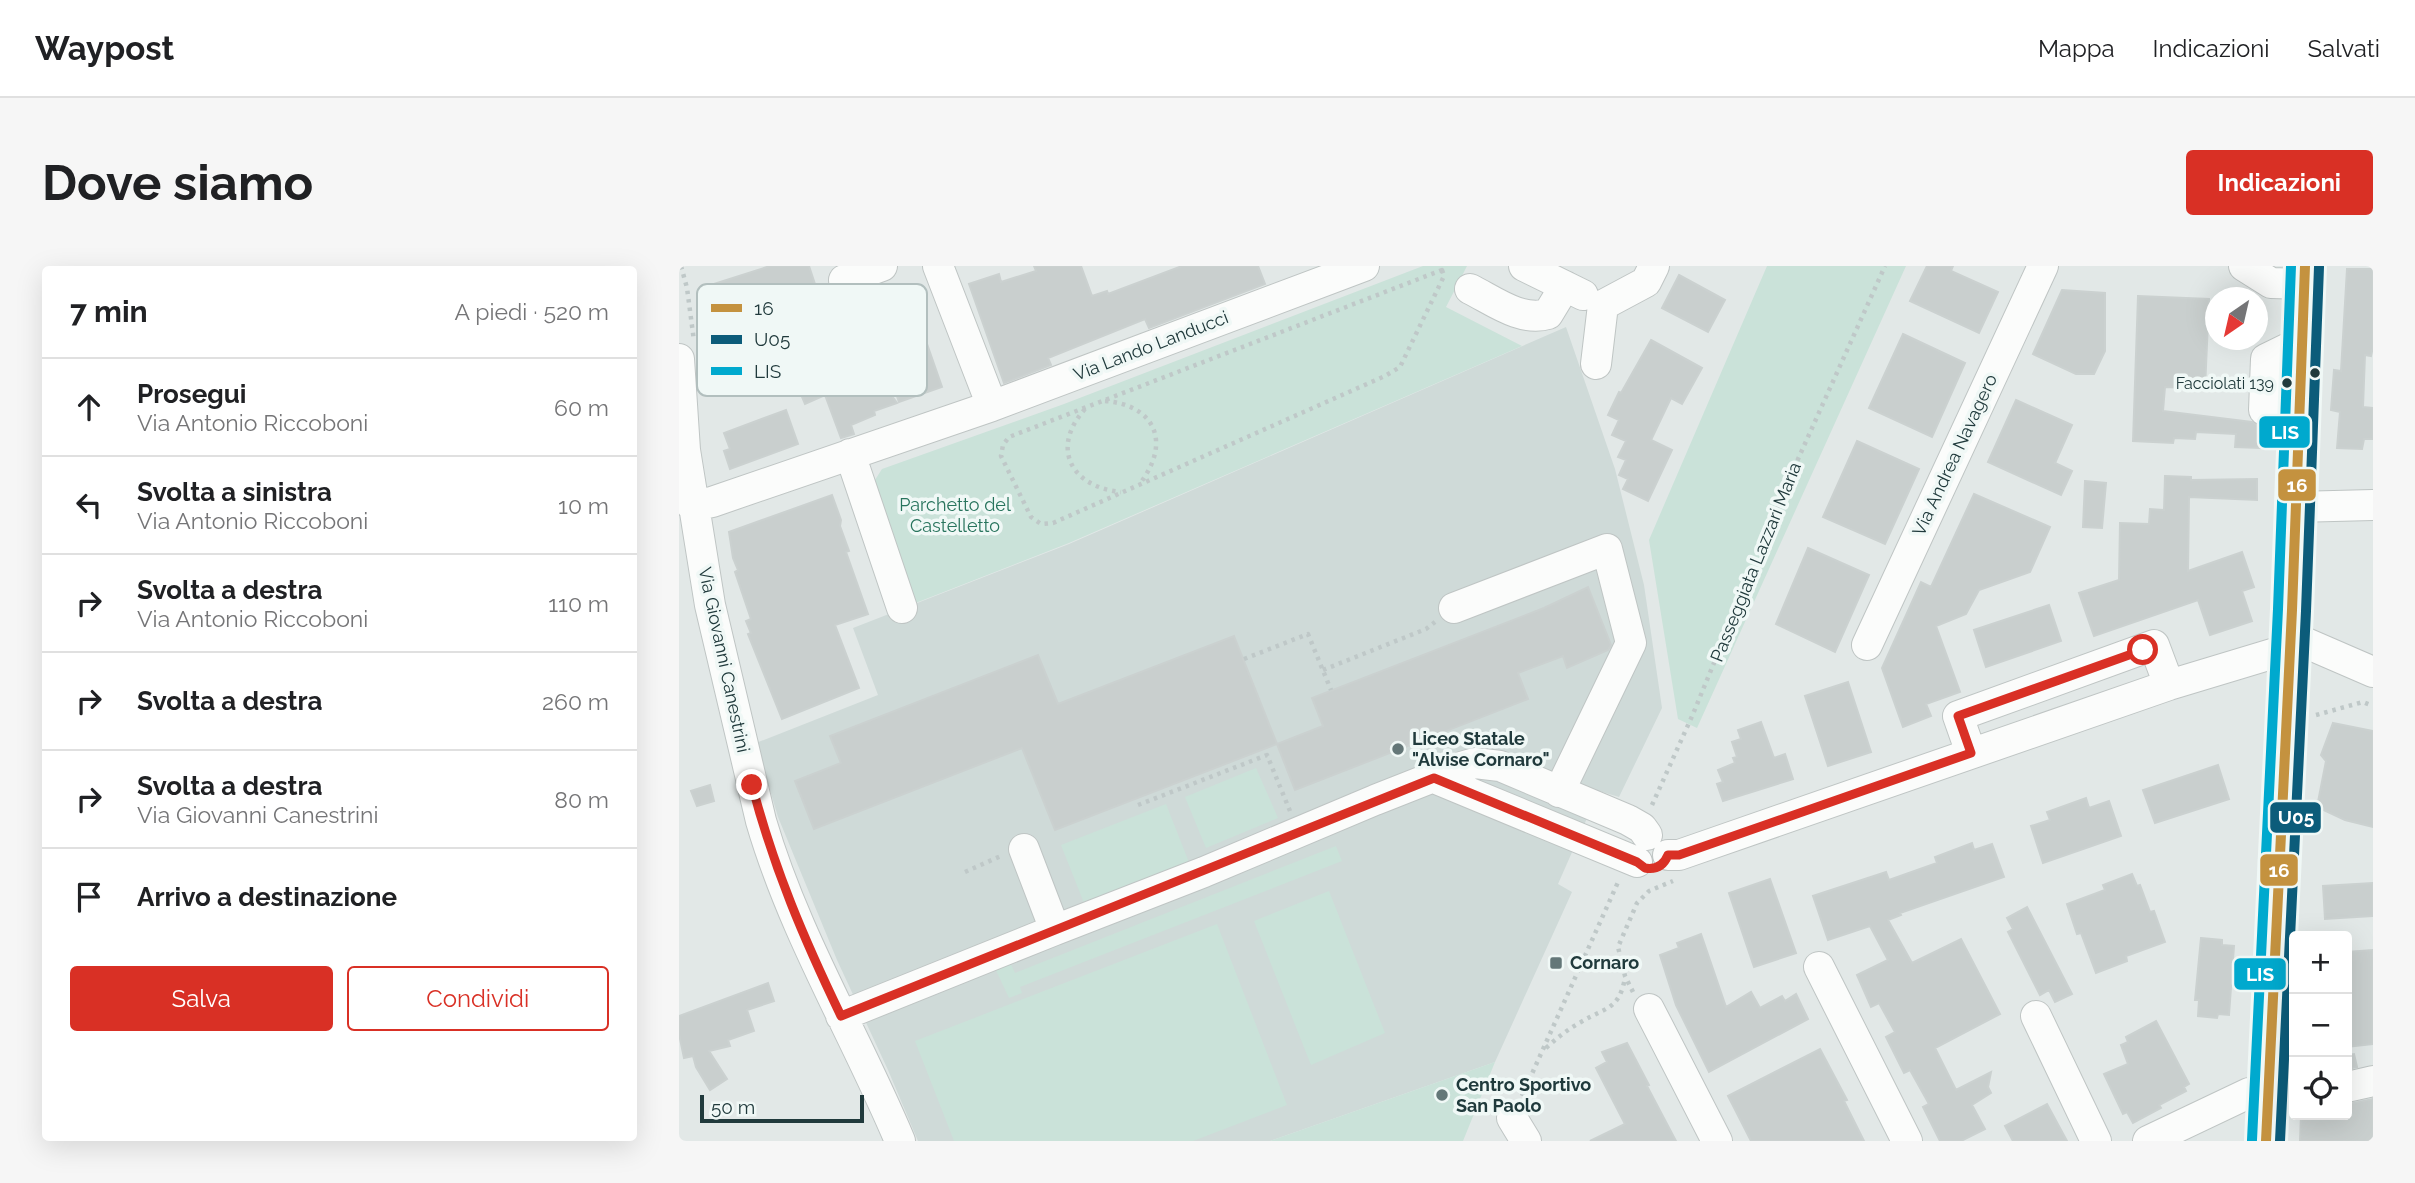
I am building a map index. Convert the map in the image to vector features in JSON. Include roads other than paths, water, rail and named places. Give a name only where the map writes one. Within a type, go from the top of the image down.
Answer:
[{"type":"main road","points":[[2266,1141],[2282,1094],[2290,648],[2303,341],[2288,275]]},
{"type":"street","points":[[844,280],[882,266]]},
{"type":"street","points":[[938,266],[992,406]]},
{"type":"street","name":"Via Lando Landucci","points":[[692,506],[712,502],[992,406],[1307,276],[1364,266]]},
{"type":"street","points":[[1524,266],[1603,304]]},
{"type":"street","points":[[1603,304],[1646,282],[1654,266]]},
{"type":"street","name":"Via Andrea Navagero","points":[[1867,645],[2043,266]]},
{"type":"street","points":[[2243,266],[2288,275]]},
{"type":"street","points":[[1470,289],[1521,315],[1537,317],[1548,314],[1565,286]]},
{"type":"street","points":[[1596,364],[1603,304]]},
{"type":"street","name":"Via Giovanni Canestrini","points":[[679,359],[692,506],[710,605],[746,765],[770,852],[797,922],[900,1141]]},
{"type":"street","points":[[850,454],[902,608]]},
{"type":"street","points":[[2295,507],[2373,505]]},
{"type":"street","points":[[1454,608],[1607,549],[1631,643],[1559,792]]},
{"type":"street","points":[[1443,774],[1649,850],[1679,855],[2169,685],[2306,643],[2373,672]]},
{"type":"street","points":[[1971,753],[1958,716],[2154,645],[2169,685]]},
{"type":"street","points":[[841,1016],[1475,763],[1500,766],[1633,823],[1642,828],[1649,850]]},
{"type":"street","points":[[1015,852],[1055,930]]},
{"type":"street","points":[[1819,967],[1907,1141]]},
{"type":"street","points":[[1649,1009],[1717,1141]]},
{"type":"street","points":[[2036,1016],[2096,1141]]},
{"type":"street","points":[[2352,1086],[2373,1081]]},
{"type":"street","points":[[2148,1141],[2249,1093],[2282,1094]]},
{"type":"place","name":"Facciolati 139","points":[[2287,383]]},
{"type":"place","name":"Liceo Statale \"Alvise Cornaro\"","points":[[1398,749]]},
{"type":"place","name":"Cornaro","points":[[1556,963]]},
{"type":"place","name":"Centro Sportivo San Paolo","points":[[1442,1095]]},
{"type":"park label","name":"Parchetto del Castelletto","points":[[955,515]]}]
